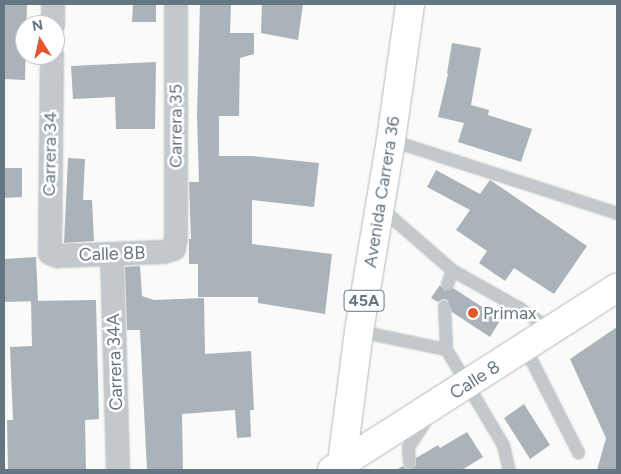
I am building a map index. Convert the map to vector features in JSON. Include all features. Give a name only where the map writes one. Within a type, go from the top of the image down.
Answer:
[{"type":"main road","name":"Avenida Carrera 36","points":[[338,468],[391,140],[410,4]]},
{"type":"main road","name":"Calle 8","points":[[338,468],[617,288]]},
{"type":"street","name":"Carrera 35","points":[[174,248],[176,238],[176,4]]},
{"type":"street","name":"Carrera 34","points":[[50,253],[52,65]]},
{"type":"street","name":"Calle 8B","points":[[50,253],[57,256],[164,252],[174,248]]},
{"type":"street","name":"Carrera 34A","points":[[112,254],[118,470]]},
{"type":"lane","points":[[391,140],[617,213]]},
{"type":"lane","points":[[380,207],[452,270],[518,307],[552,330]]},
{"type":"lane","points":[[447,284],[452,270]]},
{"type":"lane","points":[[444,306],[446,349],[503,446],[510,470]]},
{"type":"lane","points":[[359,331],[446,349]]},
{"type":"lane","points":[[525,348],[578,452]]},
{"type":"lane","points":[[409,462],[408,447],[416,432],[440,403]]},
{"type":"building","points":[[4,4],[27,4],[27,15],[15,15],[15,65],[25,65],[25,80],[4,79]]},
{"type":"building","points":[[133,4],[156,4],[156,22],[132,22]]},
{"type":"building","points":[[200,4],[231,4],[230,33],[254,33],[254,54],[240,58],[239,116],[219,116],[219,156],[252,156],[319,163],[314,207],[252,200],[252,244],[332,254],[325,314],[258,303],[258,297],[198,297],[198,264],[189,264],[189,239],[191,239],[189,182],[199,182],[197,116]]},
{"type":"building","points":[[262,4],[303,4],[298,40],[261,33]]},
{"type":"building","points":[[452,43],[481,48],[471,105],[489,110],[488,115],[532,129],[521,162],[458,142],[464,123],[438,117],[448,74]]},
{"type":"building","points":[[156,62],[155,129],[116,129],[115,97],[73,99],[71,66]]},
{"type":"building","points":[[68,158],[85,159],[83,200],[92,200],[94,241],[64,243]]},
{"type":"building","points":[[4,168],[22,168],[22,197],[4,198]]},
{"type":"building","points":[[436,170],[480,194],[490,180],[587,246],[554,294],[514,268],[505,281],[479,263],[487,251],[456,230],[470,210],[427,187]]},
{"type":"building","points":[[36,257],[38,301],[4,302],[4,259]]},
{"type":"building","points":[[140,266],[142,296],[154,300],[204,298],[205,354],[251,351],[254,410],[250,410],[251,437],[237,438],[235,410],[182,414],[183,470],[147,470],[140,330],[127,330],[125,267]]},
{"type":"building","name":"Primax","points":[[440,285],[445,291],[453,288],[501,319],[490,337],[452,312],[448,300],[443,299],[438,302],[431,298]]},
{"type":"building","points":[[96,300],[99,419],[85,420],[86,470],[8,470],[7,420],[13,420],[10,347],[32,346],[31,301]]},
{"type":"building","points":[[617,327],[617,470],[597,470],[606,438],[570,359]]},
{"type":"building","points":[[524,404],[550,445],[530,459],[504,418]]},
{"type":"building","points":[[467,432],[483,457],[462,470],[396,470],[403,466],[406,469],[413,468],[416,465],[416,458],[438,445],[440,448]]},
{"type":"place","name":"Primax","points":[[473,313]]}]
